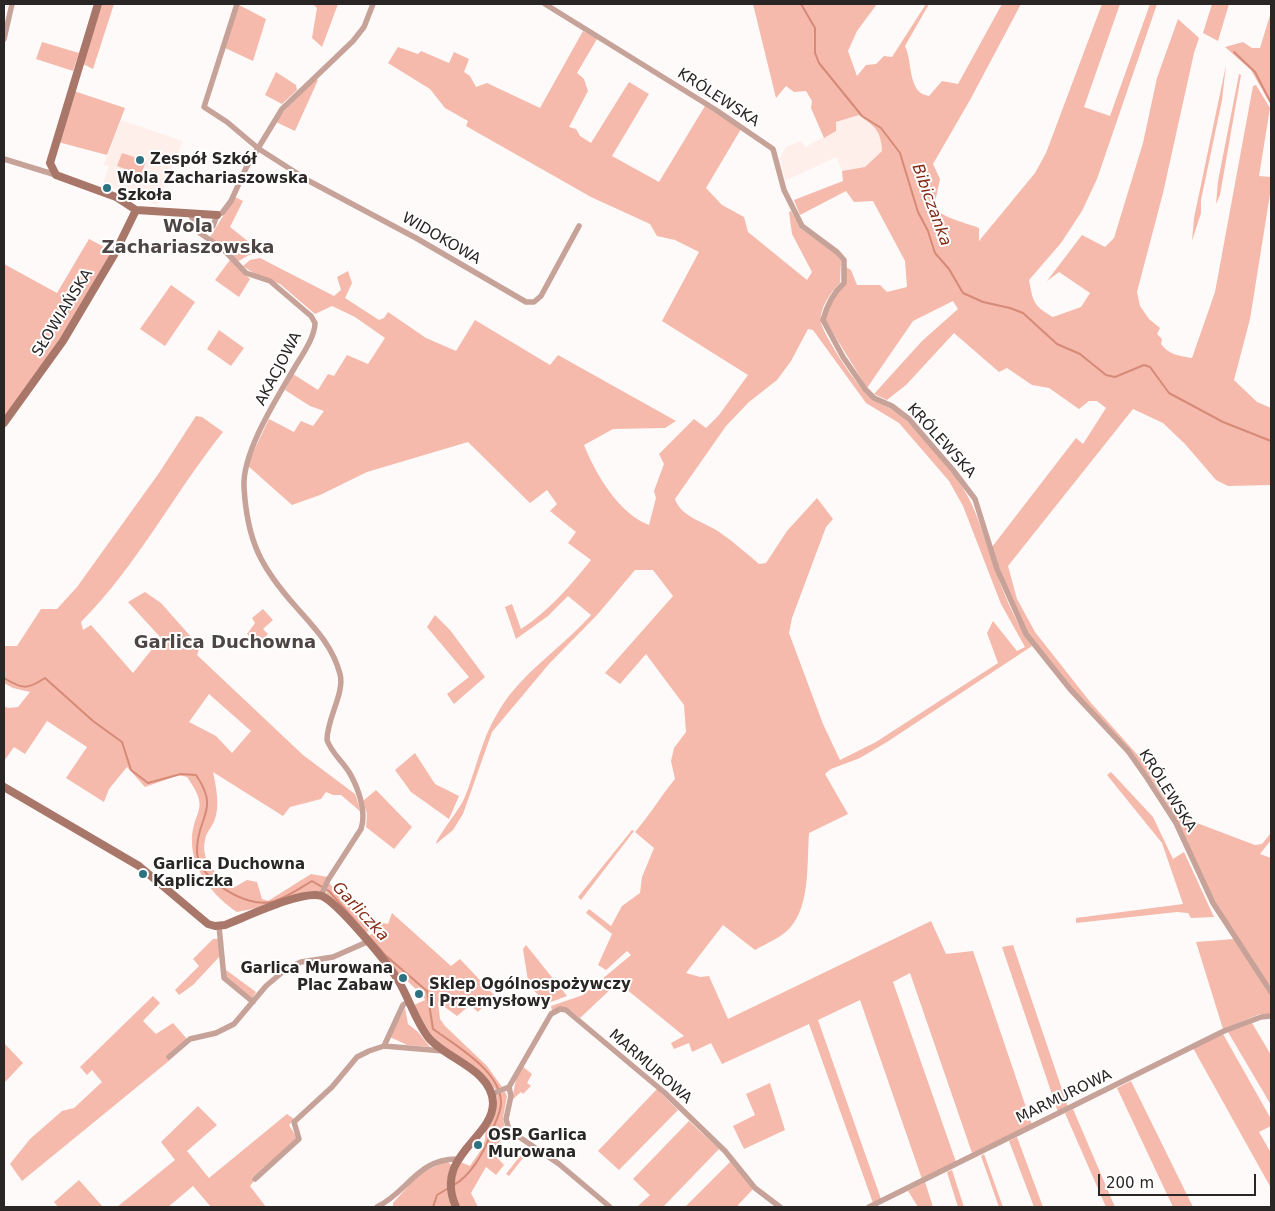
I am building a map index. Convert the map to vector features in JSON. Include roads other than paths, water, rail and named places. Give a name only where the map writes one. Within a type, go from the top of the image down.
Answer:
[{"type":"street","points":[[4,38],[12,4]]},
{"type":"street","points":[[56,175],[50,163],[98,4]]},
{"type":"street","points":[[237,4],[204,107],[227,122],[259,149]]},
{"type":"street","points":[[4,160],[56,175],[116,197],[136,210],[217,215],[222,213],[231,201],[246,168],[282,109],[344,51],[364,27],[373,4]]},
{"type":"street","name":"KRÓLEWSKA","points":[[545,4],[716,110],[772,150],[784,190],[802,226],[837,252],[844,260],[844,283],[836,291],[826,309],[823,320],[843,357],[869,394],[892,406],[909,419],[953,470],[974,499],[997,569],[1026,634],[1070,690],[1128,751],[1147,778],[1176,823],[1213,903],[1271,992]]},
{"type":"street","name":"WIDOKOWA","points":[[259,149],[309,181],[416,238],[526,302],[534,302],[541,296],[579,226]]},
{"type":"street","name":"SŁOWIAŃSKA","points":[[4,423],[63,341],[114,255],[136,210]]},
{"type":"street","name":"AKACJOWA","points":[[190,214],[200,233],[222,249],[246,273],[270,281],[311,316],[315,322],[303,354],[245,463],[244,486],[249,532],[259,557],[269,573],[325,641],[340,675],[340,688],[331,716],[327,740],[354,781],[362,805],[363,820],[361,829],[323,891]]},
{"type":"street","points":[[206,238],[217,215]]},
{"type":"street","points":[[196,225],[208,229],[213,226]]},
{"type":"street","points":[[4,787],[139,866],[161,882],[208,924],[219,926],[300,897],[323,891],[338,910],[366,937],[395,975],[428,1037],[479,1076],[494,1093],[492,1110],[488,1119],[457,1159],[451,1187],[456,1207]]},
{"type":"street","points":[[219,926],[224,978],[253,1002]]},
{"type":"street","points":[[169,1058],[190,1039],[216,1033],[231,1026],[244,1014],[266,986],[286,969],[301,962],[333,957],[366,937]]},
{"type":"street","points":[[384,1046],[403,1005],[409,1001]]},
{"type":"street","name":"MARMUROWA","points":[[507,1088],[551,1014],[560,1009],[566,1010],[665,1093],[725,1151],[755,1188],[780,1207]]},
{"type":"street","name":"MARMUROWA","points":[[869,1207],[1224,1031],[1261,1017],[1271,1016]]},
{"type":"street","points":[[255,1179],[299,1139],[300,1134],[294,1126],[297,1118],[332,1087],[357,1057],[384,1046],[445,1051]]},
{"type":"street","points":[[494,1093],[507,1088],[511,1096],[506,1119],[509,1130],[553,1159],[610,1207]]},
{"type":"street","points":[[377,1207],[391,1200],[426,1166],[436,1161],[457,1159]]},
{"type":"waterway","name":"Bibiczanka","points":[[801,4],[815,28],[815,53],[819,63],[862,116],[881,128],[900,153],[918,212],[928,231],[935,253],[949,269],[963,293],[983,302],[1023,313],[1057,344],[1080,354],[1106,375],[1115,377],[1144,365],[1150,367],[1169,393],[1223,422],[1271,441]]},
{"type":"waterway","points":[[1234,52],[1255,72],[1271,103]]},
{"type":"waterway","name":"Garliczka","points":[[4,678],[24,687],[34,685],[45,678],[93,721],[122,742],[131,770],[148,783],[181,774],[196,775],[207,797],[206,814],[200,830],[197,852],[199,862],[214,881],[237,896],[261,903],[276,901],[312,881],[329,891],[385,955],[427,991],[433,1029],[465,1051],[486,1070],[494,1080],[499,1091],[501,1103],[498,1116],[480,1157],[471,1170],[454,1185]]},
{"type":"waterway","name":"Garliczka","points":[[433,1207],[437,1195],[447,1189]]},
{"type":"place","name":"Zespół Szkół","points":[[140,160]]},
{"type":"place","name":"Wola Zachariaszowska Szkoła","points":[[107,188]]},
{"type":"place","name":"Garlica Duchowna Kapliczka","points":[[143,874]]},
{"type":"place","name":"Garlica Murowana Plac Zabaw","points":[[403,978]]},
{"type":"place","name":"Sklep Ogólnospożywczy i Przemysłowy","points":[[419,994]]},
{"type":"place","name":"OSP Garlica Murowana","points":[[478,1145]]},
{"type":"district","name":"Wola Zachariaszowska","points":[[188,237]]},
{"type":"district","name":"Garlica Duchowna","points":[[225,643]]}]
